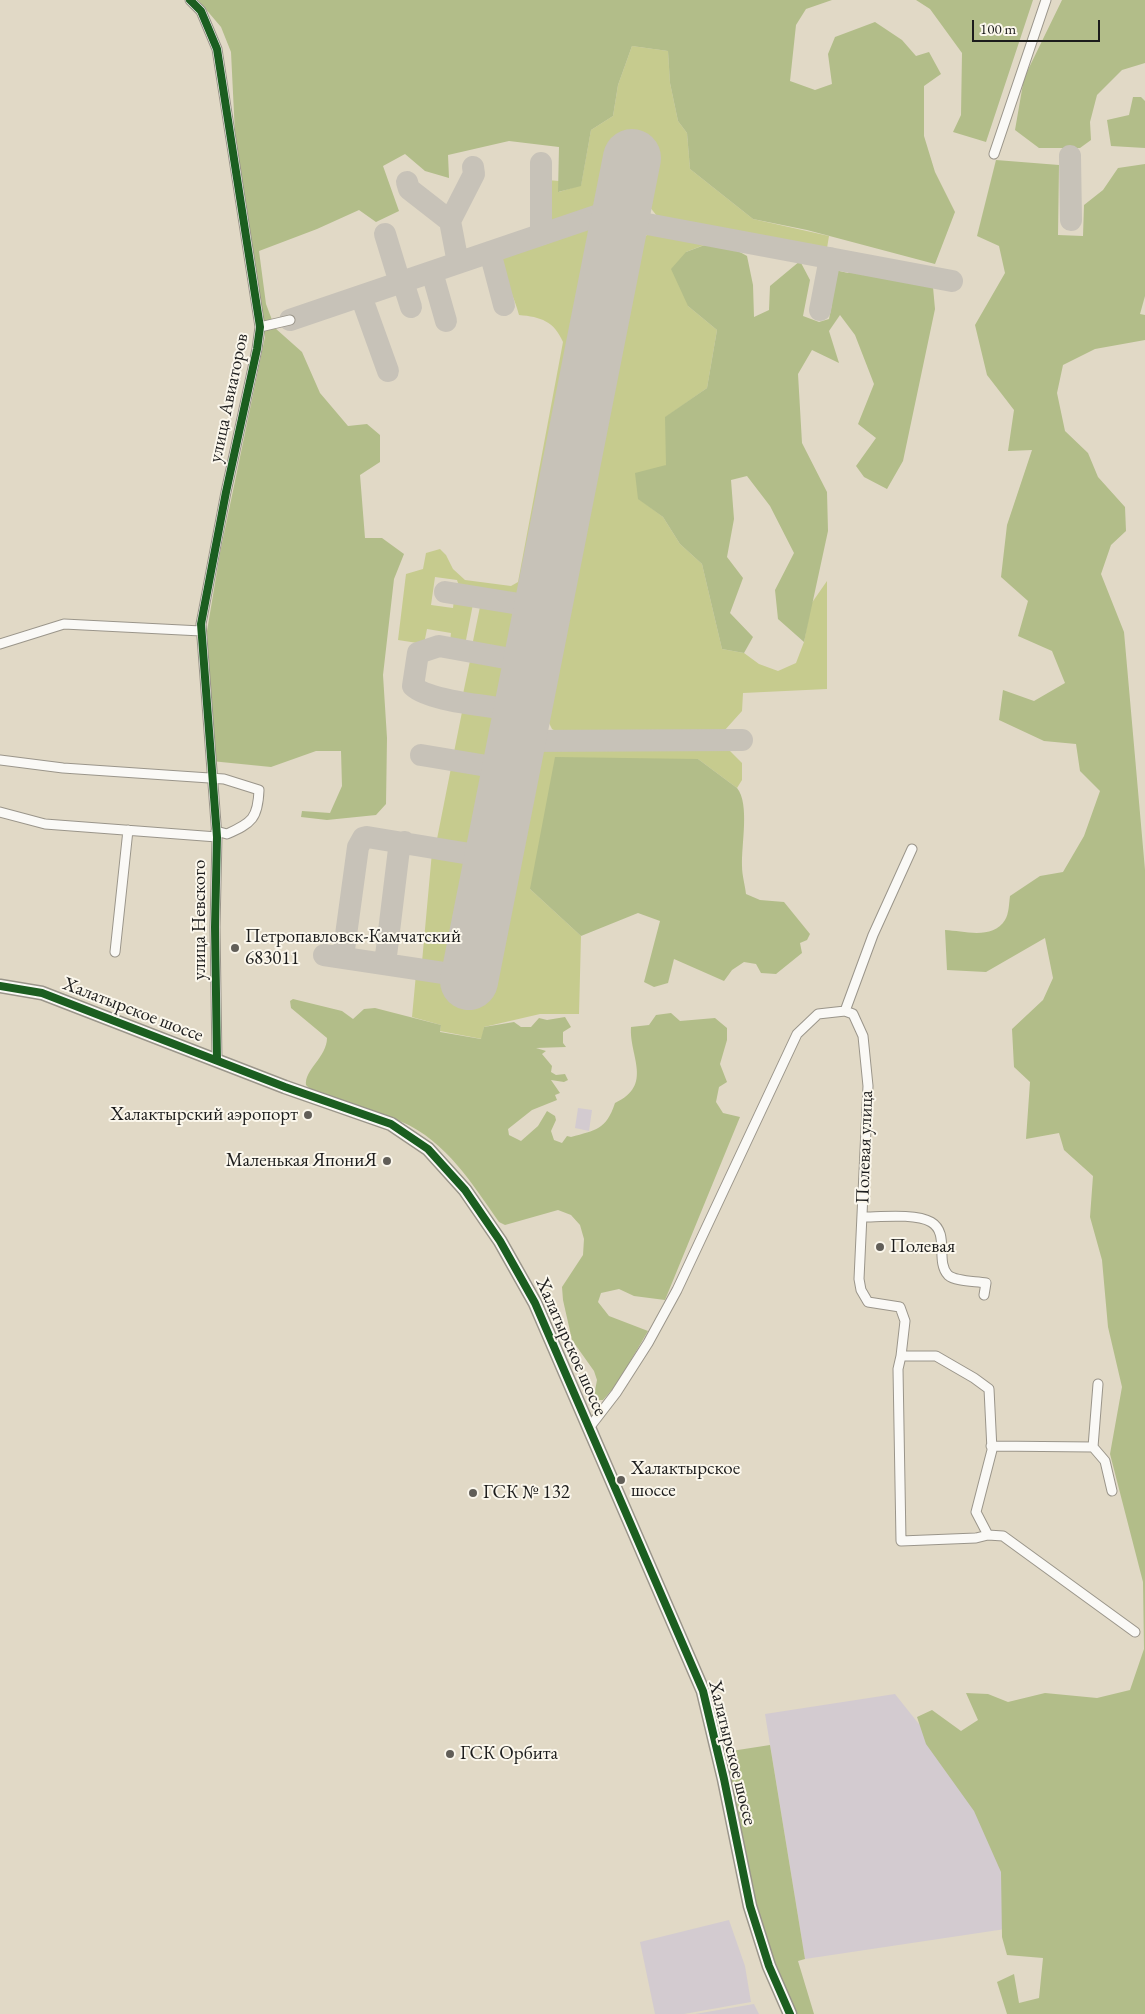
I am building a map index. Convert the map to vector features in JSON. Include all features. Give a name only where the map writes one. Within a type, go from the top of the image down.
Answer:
[{"type":"street","name":"улица Авиаторов","points":[[190,0],[201,11],[217,49],[260,327],[258,349],[226,492],[201,631],[212,780]]},
{"type":"street","points":[[994,154],[1046,0]]},
{"type":"street","points":[[260,327],[290,320]]},
{"type":"street","points":[[0,644],[64,624],[201,631]]},
{"type":"street","points":[[0,760],[63,768],[212,780],[224,779],[259,790],[258,808],[249,824],[227,834],[45,824],[0,812]]},
{"type":"street","name":"улица Невского","points":[[212,780],[217,834],[217,1060]]},
{"type":"street","points":[[115,952],[128,830]]},
{"type":"street","points":[[589,1428],[616,1393],[648,1343],[678,1290],[797,1034],[818,1014],[845,1011],[869,943],[912,849]]},
{"type":"street","name":"Халатырское шоссе","points":[[0,986],[42,992],[286,1087],[391,1124],[411,1136],[439,1159],[483,1216],[524,1279],[703,1691],[724,1779],[752,1913],[769,1966],[790,2014]]},
{"type":"street","name":"Полевая улица","points":[[845,1011],[853,1014],[863,1036],[868,1086],[859,1279],[861,1290],[868,1302],[900,1307],[905,1321],[901,1356]]},
{"type":"street","points":[[862,1217],[909,1217],[930,1221],[937,1227],[941,1238],[944,1264],[948,1274],[956,1278],[986,1283],[984,1295]]},
{"type":"street","points":[[988,1535],[976,1512],[992,1446],[989,1389],[936,1356],[901,1356],[898,1369],[901,1541],[976,1538],[988,1535],[1003,1536],[1135,1632]]},
{"type":"street","points":[[1098,1384],[1093,1446],[1105,1460],[1112,1491]]},
{"type":"street","points":[[992,1446],[1093,1446]]},
{"type":"shaded area","points":[[578,1108],[592,1110],[589,1131],[575,1128]]},
{"type":"shaded area","points":[[895,1694],[997,1822],[1012,1928],[805,1959],[765,1714]]},
{"type":"shaded area","points":[[729,1920],[745,1966],[751,2002],[684,2014],[655,2014],[640,1942]]},
{"type":"shaded area","points":[[754,2004],[759,2014],[695,2014]]},
{"type":"green space","points":[[198,0],[832,0],[806,9],[796,25],[790,81],[815,90],[832,84],[828,54],[835,37],[875,22],[902,40],[916,56],[929,52],[941,74],[924,86],[924,136],[935,172],[955,212],[935,264],[807,230],[753,219],[690,169],[687,133],[678,121],[670,83],[668,51],[632,46],[618,85],[613,116],[591,130],[581,186],[558,192],[559,147],[509,141],[448,155],[449,178],[425,171],[405,154],[383,166],[399,211],[376,222],[359,210],[317,229],[259,251],[266,304],[275,328],[302,352],[320,393],[348,426],[367,424],[380,435],[380,462],[360,475],[365,538],[382,538],[404,554],[394,579],[383,675],[387,738],[386,804],[376,815],[327,820],[301,817],[302,811],[330,813],[342,786],[341,751],[316,751],[271,767],[211,761],[207,631],[220,553],[265,337],[235,134],[231,52],[221,27]]},
{"type":"green space","points":[[916,0],[1033,0],[986,142],[953,132],[961,115],[962,53],[930,9]]},
{"type":"green space","points":[[1062,0],[1145,0],[1145,63],[1122,70],[1097,95],[1090,122],[1091,140],[1080,148],[1039,148],[1015,130],[1024,78]]},
{"type":"green space","points":[[632,46],[668,51],[670,83],[678,121],[687,133],[690,169],[753,219],[829,236],[827,248],[657,216],[645,201],[651,158],[613,151],[601,208],[554,225],[546,220],[547,180],[559,181],[559,192],[581,185],[591,130],[613,116],[618,85]]},
{"type":"green space","points":[[1133,97],[1141,97],[1145,101],[1145,148],[1111,146],[1107,120],[1129,115]]},
{"type":"green space","points":[[996,160],[1059,165],[1058,235],[1083,236],[1084,205],[1103,190],[1118,168],[1145,164],[1145,296],[1140,314],[1145,315],[1145,340],[1095,349],[1063,365],[1057,393],[1065,431],[1088,453],[1098,477],[1125,507],[1126,531],[1111,545],[1101,574],[1124,632],[1145,870],[1145,2014],[1007,2014],[997,1982],[1014,1974],[1019,2003],[1039,1998],[1043,1958],[1007,1955],[1002,1937],[1001,1872],[974,1811],[926,1744],[917,1717],[932,1710],[961,1731],[978,1720],[966,1693],[988,1694],[1008,1702],[1045,1693],[1097,1698],[1130,1690],[1144,1649],[1143,1582],[1110,1454],[1122,1387],[1108,1327],[1102,1260],[1090,1217],[1093,1176],[1064,1150],[1059,1133],[1026,1139],[1030,1082],[1014,1067],[1012,1029],[1043,1000],[1053,978],[1045,938],[986,972],[947,970],[945,930],[978,933],[993,930],[1000,926],[1006,918],[1010,896],[1040,876],[1063,872],[1084,836],[1100,791],[1080,771],[1076,744],[1044,741],[999,720],[1003,690],[1034,701],[1065,683],[1052,651],[1018,636],[1028,601],[1001,577],[1007,525],[1032,450],[1008,451],[1014,410],[987,375],[975,325],[1005,273],[999,246],[977,236]]},
{"type":"green space","points":[[586,226],[596,230],[525,599],[464,591],[460,589],[457,580],[435,577],[431,605],[453,608],[454,600],[473,604],[465,645],[450,642],[451,633],[427,629],[424,644],[398,640],[406,574],[423,569],[426,553],[440,549],[446,555],[453,569],[465,580],[511,586],[518,582],[563,342],[555,329],[546,321],[519,315],[499,260],[505,251],[534,242],[540,246],[549,243],[555,236]]},
{"type":"green space","points":[[649,233],[704,245],[686,252],[688,306],[717,330],[707,388],[666,417],[666,465],[638,498],[663,517],[680,544],[702,564],[722,649],[744,653],[759,664],[778,671],[796,663],[804,642],[811,604],[827,581],[827,689],[743,693],[742,711],[724,731],[561,734],[552,729],[544,713],[635,246]]},
{"type":"green space","points":[[718,240],[747,256],[753,285],[754,317],[769,310],[770,286],[800,261],[810,280],[803,316],[819,322],[829,319],[832,304],[829,286],[835,270],[848,273],[854,268],[912,276],[933,287],[935,309],[903,461],[887,489],[864,477],[856,466],[876,438],[858,424],[874,384],[855,335],[840,315],[829,331],[839,363],[812,350],[798,374],[802,443],[827,492],[828,531],[804,642],[778,619],[775,590],[794,553],[770,506],[747,476],[731,480],[734,519],[727,557],[743,578],[730,613],[753,637],[744,653],[722,649],[702,564],[680,544],[663,517],[638,499],[635,473],[666,465],[665,417],[707,388],[717,330],[688,306],[671,269],[686,252]]},
{"type":"green space","points":[[481,602],[523,611],[514,655],[472,646]]},
{"type":"green space","points":[[471,656],[512,664],[504,703],[463,694]]},
{"type":"green space","points":[[463,707],[501,715],[492,760],[454,752]]},
{"type":"green space","points":[[549,746],[725,746],[742,763],[742,780],[737,788],[698,759],[530,889],[581,936],[579,1014],[540,1014],[484,1027],[482,1039],[440,1031],[441,1025],[412,1017],[416,974],[488,985],[533,754]]},
{"type":"green space","points":[[555,757],[698,759],[737,788],[741,795],[744,814],[742,873],[746,894],[760,900],[784,902],[810,934],[807,940],[800,943],[802,953],[776,974],[761,973],[756,964],[744,962],[732,970],[724,981],[674,959],[668,983],[654,987],[644,982],[660,921],[638,913],[581,936],[530,889]]},
{"type":"green space","points":[[451,768],[489,775],[475,846],[437,839]]},
{"type":"green space","points":[[432,852],[472,859],[451,968],[422,962]]},
{"type":"green space","points":[[293,999],[342,1011],[353,1019],[364,1009],[375,1008],[441,1025],[440,1032],[481,1039],[484,1027],[514,1022],[521,1027],[531,1027],[539,1018],[547,1020],[565,1017],[571,1027],[563,1032],[563,1043],[566,1047],[536,1048],[546,1051],[542,1054],[552,1066],[551,1072],[556,1075],[565,1074],[568,1080],[564,1082],[551,1080],[560,1093],[555,1095],[557,1100],[532,1110],[508,1129],[509,1135],[521,1141],[538,1126],[547,1111],[555,1116],[556,1120],[551,1131],[554,1140],[562,1143],[567,1136],[571,1137],[587,1133],[604,1124],[612,1112],[615,1103],[627,1096],[634,1088],[637,1079],[631,1027],[649,1025],[656,1015],[671,1013],[680,1021],[715,1018],[727,1028],[727,1040],[720,1064],[727,1082],[719,1087],[716,1102],[723,1113],[740,1117],[665,1300],[634,1296],[619,1289],[601,1293],[598,1302],[609,1316],[648,1331],[617,1384],[603,1400],[598,1400],[594,1396],[597,1380],[594,1371],[572,1340],[563,1300],[562,1287],[583,1255],[584,1239],[580,1225],[571,1215],[558,1210],[505,1225],[499,1222],[457,1165],[432,1140],[418,1130],[391,1117],[309,1088],[306,1085],[306,1079],[323,1051],[327,1038],[291,1008],[290,1001]]},
{"type":"green space","points":[[770,1745],[805,1959],[798,1961],[814,2014],[796,2014],[775,1966],[753,1901],[725,1752]]},
{"type":"taxiway","points":[[1070,156],[1071,220]]},
{"type":"taxiway","points":[[541,163],[541,234]]},
{"type":"taxiway","points":[[458,263],[450,221],[474,174],[473,167]]},
{"type":"taxiway","points":[[407,182],[409,189],[450,221]]},
{"type":"taxiway","points":[[290,320],[599,215],[952,281]]},
{"type":"taxiway","points":[[385,234],[400,283]]},
{"type":"taxiway","points":[[490,252],[504,305]]},
{"type":"taxiway","points":[[820,310],[830,258]]},
{"type":"taxiway","points":[[432,272],[446,321]]},
{"type":"taxiway","points":[[403,282],[411,307]]},
{"type":"taxiway","points":[[361,296],[388,371]]},
{"type":"taxiway","points":[[445,592],[544,608]]},
{"type":"taxiway","points":[[523,711],[449,700],[421,692],[413,686],[418,653],[439,646],[533,663]]},
{"type":"taxiway","points":[[517,741],[742,740]]},
{"type":"taxiway","points":[[421,755],[511,770]]},
{"type":"taxiway","points":[[343,957],[358,847],[363,838],[367,837],[494,858]]},
{"type":"taxiway","points":[[385,964],[399,849],[405,842]]},
{"type":"taxiway","points":[[324,955],[470,977]]},
{"type":"runway","points":[[469,981],[632,158]]},
{"type":"cycle path","points":[[190,0],[201,11],[217,49],[260,327],[201,624],[217,837],[215,927],[217,1060]]},
{"type":"cycle path","points":[[0,986],[42,993],[285,1087],[391,1124],[428,1149],[465,1190],[500,1241],[535,1303],[703,1691],[724,1779],[750,1906],[769,1966],[790,2014]]},
{"type":"place","name":"Петропавловск-Камчатский 683011","points":[[235,948]]},
{"type":"place","name":"Халактырский аэропорт","points":[[308,1115]]},
{"type":"place","name":"Маленькая ЯпониЯ","points":[[387,1161]]},
{"type":"place","name":"Полевая","points":[[880,1247]]},
{"type":"place","name":"Халактырское шоссе","points":[[621,1480]]},
{"type":"place","name":"ГСК № 132","points":[[473,1493]]},
{"type":"place","name":"ГСК Орбита","points":[[450,1754]]}]
